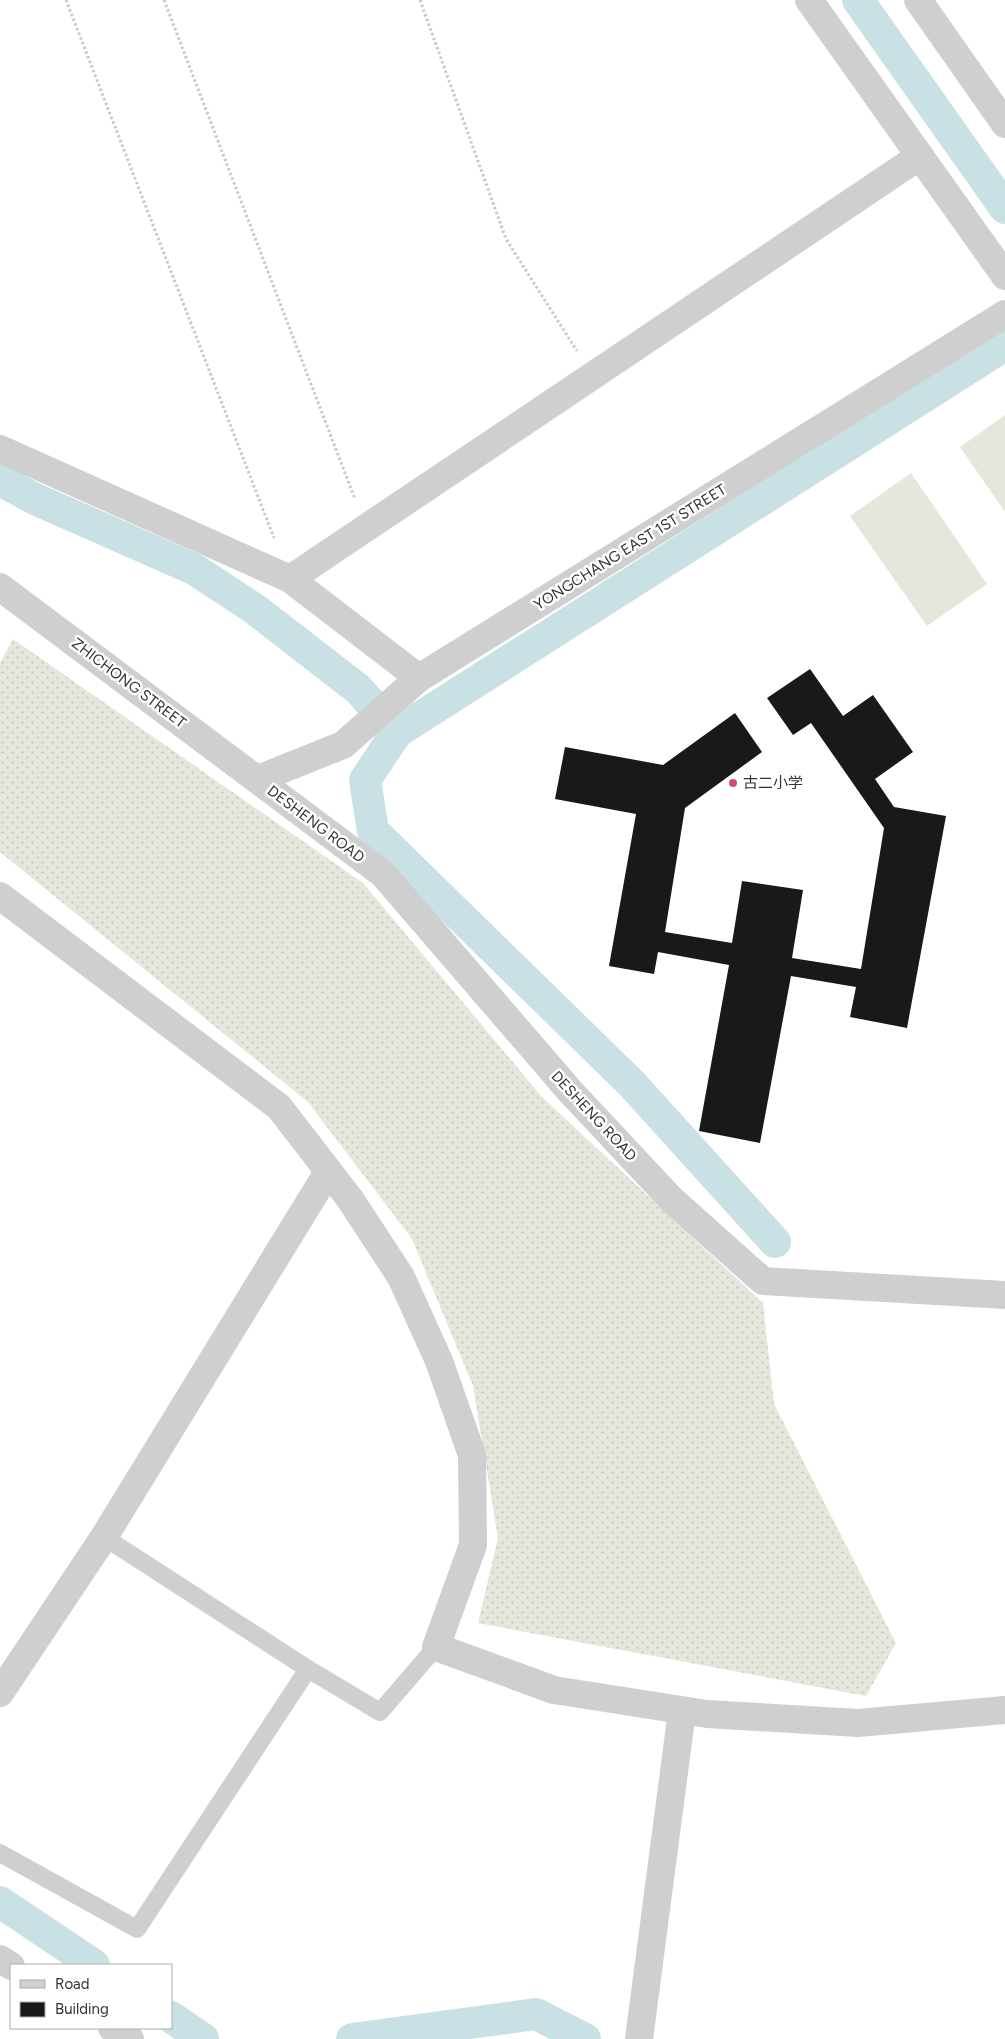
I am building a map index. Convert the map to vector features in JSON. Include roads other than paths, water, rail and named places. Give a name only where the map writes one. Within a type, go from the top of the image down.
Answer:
[{"type":"street","points":[[808,0],[1005,276]]},
{"type":"street","points":[[918,0],[1005,124]]},
{"type":"street","points":[[290,579],[920,156]]},
{"type":"street","name":"YONGCHANG EAST 1ST STREET","points":[[258,779],[343,745],[419,678],[1005,314]]},
{"type":"street","points":[[0,449],[290,579],[419,678]]},
{"type":"street","name":"ZHICHONG STREET","points":[[0,587],[258,779]]},
{"type":"street","name":"DESHENG ROAD","points":[[258,779],[382,874],[582,1104],[672,1200],[763,1281],[1005,1295]]},
{"type":"street","points":[[0,896],[279,1107],[350,1199],[401,1277],[439,1361],[472,1455],[473,1546],[436,1647],[554,1690],[707,1714],[858,1722],[1005,1710]]},
{"type":"street","points":[[0,1693],[104,1537],[328,1172]]},
{"type":"street","points":[[639,2039],[646,1999],[682,1711]]},
{"type":"street","points":[[114,2029],[130,2039]]},
{"type":"lane","points":[[104,1537],[380,1712],[436,1647]]},
{"type":"lane","points":[[0,1853],[137,1929],[308,1668]]},
{"type":"waterway","points":[[858,0],[1005,208]]},
{"type":"waterway","points":[[775,1242],[632,1084],[373,831],[365,780],[397,732],[1005,345]]},
{"type":"waterway","points":[[0,480],[35,499],[194,569],[256,610],[358,689],[397,732]]},
{"type":"waterway","points":[[0,1902],[93,1964]]},
{"type":"waterway","points":[[352,2039],[536,2014],[585,2039]]},
{"type":"waterway","points":[[172,2018],[203,2039]]},
{"type":"place","name":"古二小学","points":[[733,783]]}]
